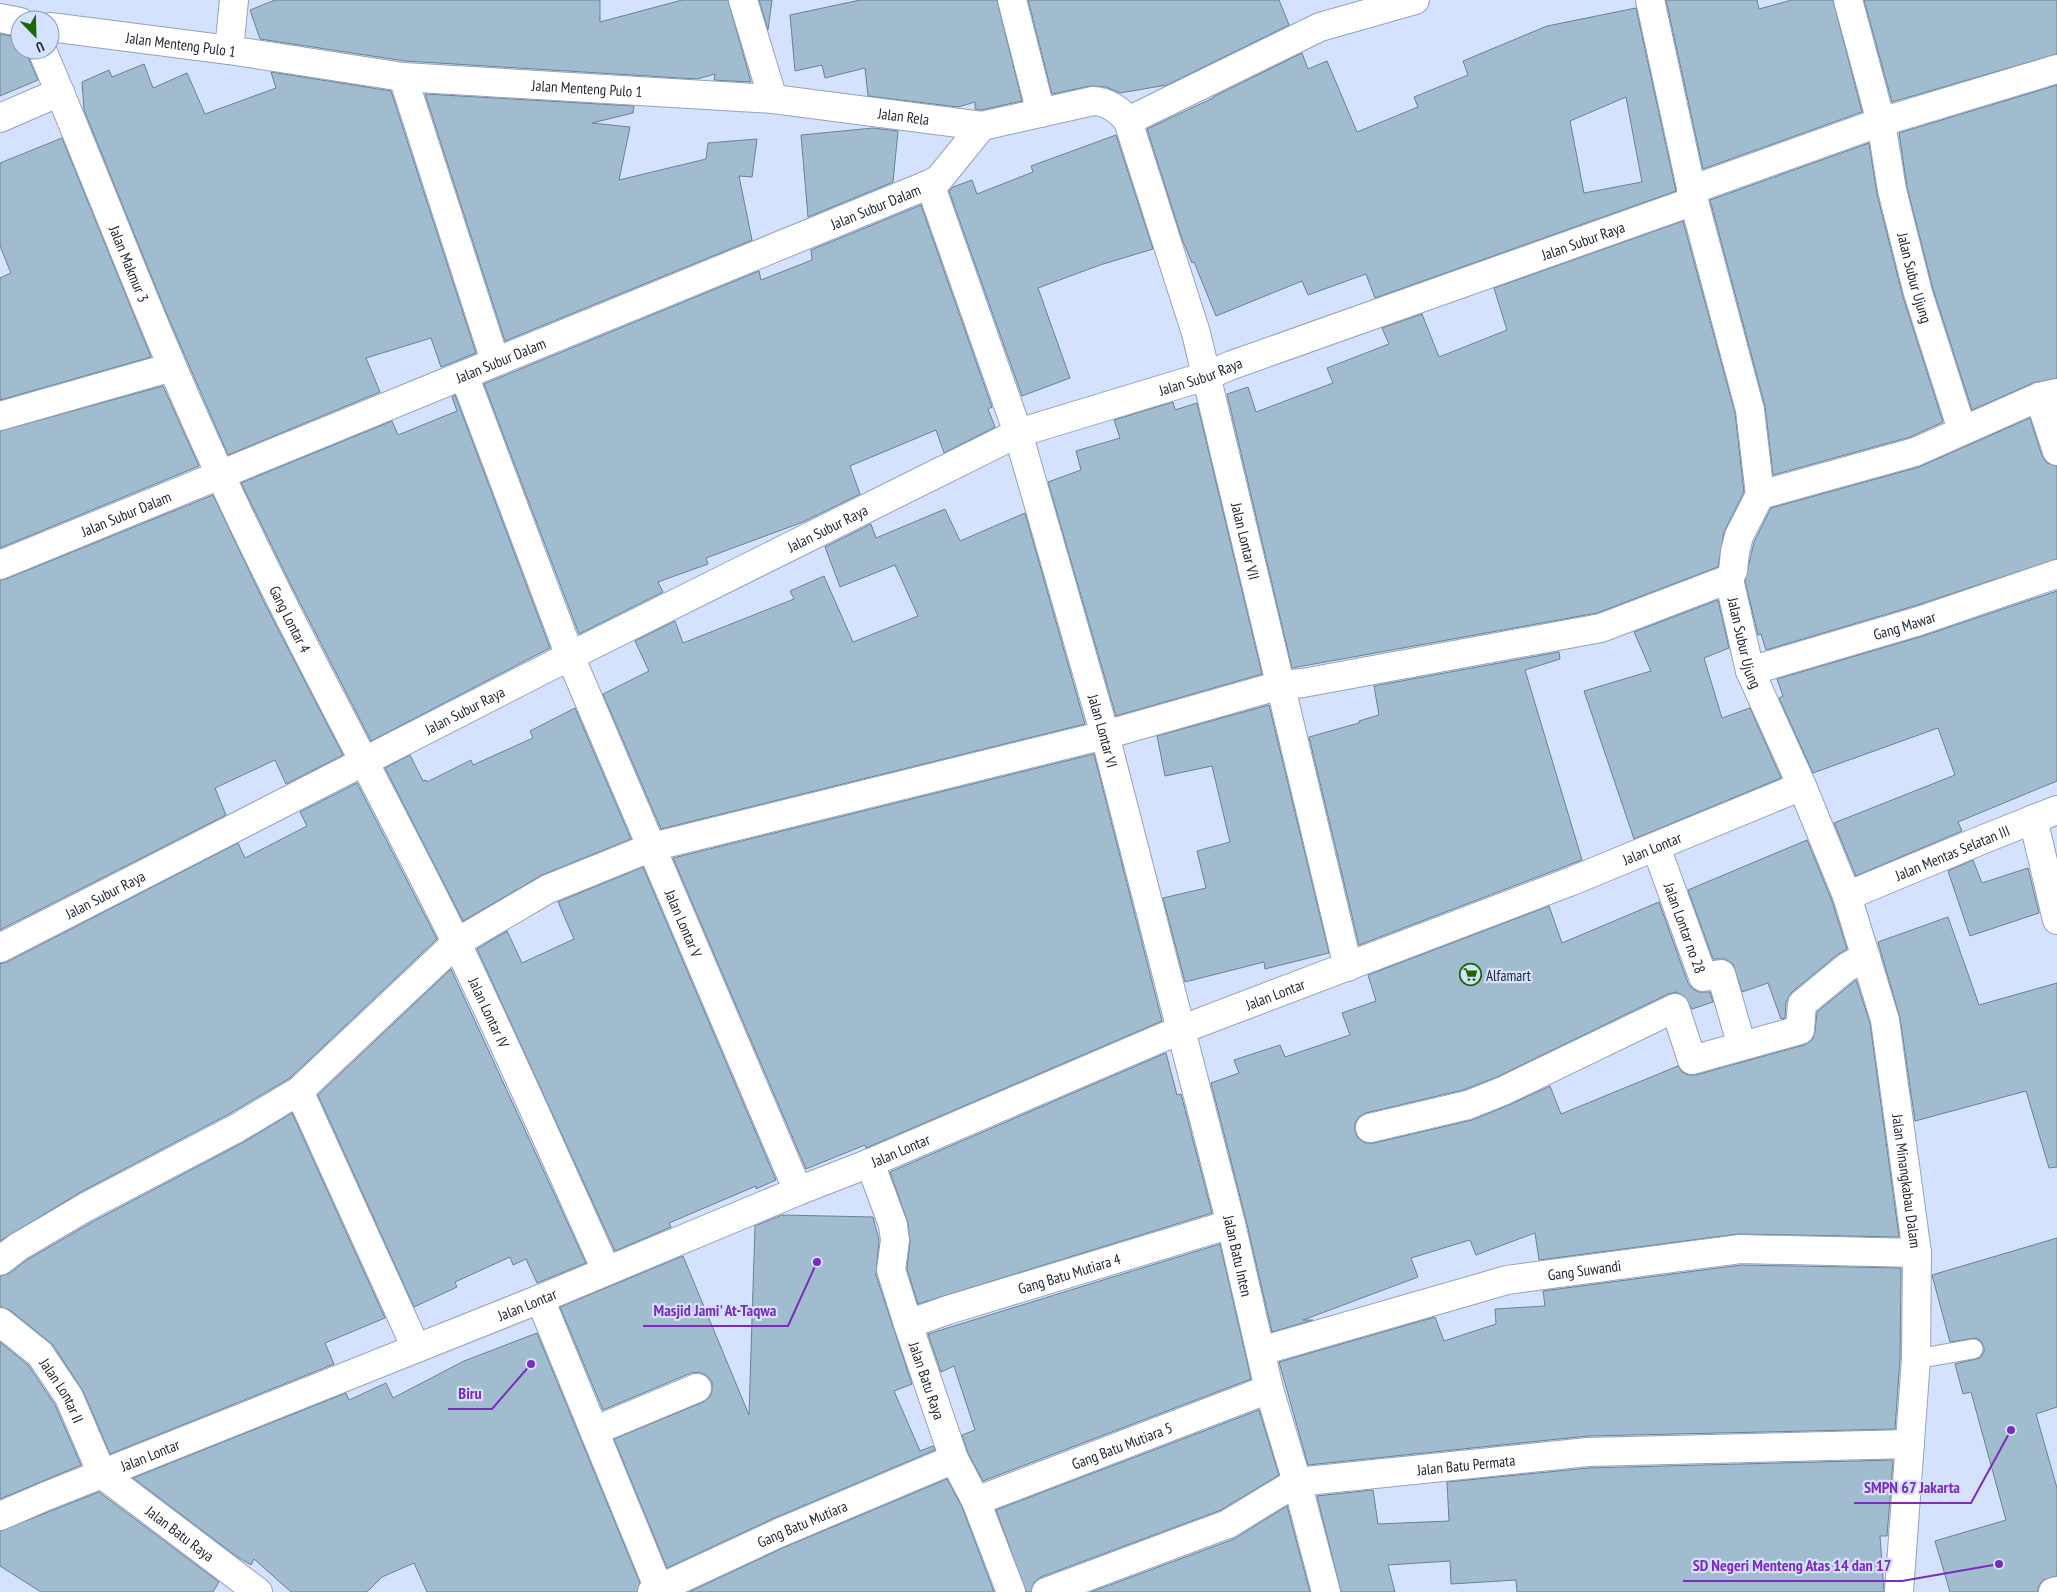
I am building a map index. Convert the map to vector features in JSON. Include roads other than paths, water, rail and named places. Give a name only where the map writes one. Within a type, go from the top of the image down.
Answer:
[{"type":"street","points":[[228,50],[234,0]]},
{"type":"street","points":[[743,0],[773,99]]},
{"type":"street","points":[[1012,0],[1041,113]]},
{"type":"street","name":"Jalan Rela","points":[[773,99],[982,126],[1093,101],[1118,113],[1320,27],[1415,0]]},
{"type":"street","points":[[1650,0],[1692,196],[1750,410],[1760,495],[1915,452],[1962,430],[2048,395],[2057,451]]},
{"type":"street","name":"Jalan Subur Ujung","points":[[1848,0],[1881,122],[1892,190],[1918,293],[1962,430]]},
{"type":"street","name":"Jalan Menteng Pulo 1","points":[[60,28],[228,50],[403,77],[773,99]]},
{"type":"street","name":"Jalan Makmur 3","points":[[46,60],[172,367],[220,476]]},
{"type":"street","points":[[1692,196],[1881,122],[2057,69]]},
{"type":"street","points":[[403,77],[495,361]]},
{"type":"street","points":[[0,118],[60,92]]},
{"type":"street","name":"Jalan Lontar VII","points":[[1118,113],[1196,333],[1348,967]]},
{"type":"street","name":"Jalan Subur Dalam","points":[[0,565],[464,375],[941,174],[982,126]]},
{"type":"street","name":"Jalan Lontar VI","points":[[941,174],[1105,735],[1180,1030]]},
{"type":"street","name":"Jalan Subur Raya","points":[[0,948],[570,656],[1018,433],[1206,376],[1692,196]]},
{"type":"street","points":[[0,416],[172,367]]},
{"type":"street","name":"Jalan Lontar V","points":[[464,375],[570,656],[798,1192]]},
{"type":"street","name":"Gang Lontar 4","points":[[220,476],[362,762]]},
{"type":"street","name":"Jalan Subur Ujung","points":[[1760,495],[1739,536],[1733,571],[1729,579],[1750,671],[1802,786]]},
{"type":"street","name":"Gang Mawar","points":[[1750,671],[1918,621],[2057,574]]},
{"type":"street","points":[[0,1261],[18,1247],[86,1207],[237,1128],[299,1091],[456,943],[548,889],[652,847],[1105,735],[1281,685],[1303,683],[1601,628],[1729,579]]},
{"type":"street","name":"Jalan Lontar IV","points":[[362,762],[456,943],[606,1270]]},
{"type":"street","name":"Jalan Lontar","points":[[0,1516],[870,1164],[1180,1030],[1656,847],[1802,786]]},
{"type":"street","name":"Jalan Minangkabau Dalam","points":[[1802,786],[1847,896],[1884,1020],[1918,1253],[1916,1359],[1899,1592]]},
{"type":"street","points":[[2045,815],[2057,920]]},
{"type":"street","name":"Jalan Mentas Selatan III","points":[[1847,896],[2045,815]]},
{"type":"street","name":"Jalan Lontar no 28","points":[[1656,847],[1704,977],[1721,974],[1739,1036],[1744,1045]]},
{"type":"street","points":[[1370,1128],[1468,1106],[1675,1008],[1692,1060],[1800,1030],[1802,1004],[1847,967],[1866,957]]},
{"type":"street","name":"Jalan Batu Inten","points":[[1180,1030],[1231,1224],[1269,1389],[1297,1482],[1326,1592]]},
{"type":"street","points":[[299,1091],[416,1348]]},
{"type":"street","name":"Jalan Batu Raya","points":[[870,1164],[893,1225],[895,1240],[891,1270],[908,1324],[954,1459],[976,1501],[1011,1592]]},
{"type":"street","name":"Gang Batu Mutiara 4","points":[[908,1324],[1072,1271],[1231,1224]]},
{"type":"street","name":"Gang Suwandi","points":[[1261,1351],[1507,1280],[1740,1248],[1918,1253]]},
{"type":"street","points":[[540,1299],[656,1591]]},
{"type":"street","name":"Jalan Lontar II","points":[[0,1322],[40,1354],[69,1398],[102,1474]]},
{"type":"street","points":[[594,1431],[697,1388]]},
{"type":"street","name":"Gang Batu Mutiara 5","points":[[976,1501],[1269,1389]]},
{"type":"street","name":"Jalan Batu Permata","points":[[1046,1592],[1228,1524],[1297,1482],[1588,1452],[1910,1444]]},
{"type":"street","name":"Gang Batu Mutiara","points":[[656,1591],[779,1532],[954,1459]]},
{"type":"street","name":"Jalan Batu Raya","points":[[102,1474],[258,1592]]},
{"type":"street","points":[[2053,1592],[2057,1591]]},
{"type":"lane","points":[[1916,1359],[1973,1349]]},
{"type":"place","name":"Alfamart","points":[[1470,975]]},
{"type":"place","name":"Masjid Jami' At-Taqwa","points":[[817,1262]]},
{"type":"place","name":"Biru","points":[[531,1364]]},
{"type":"place","name":"SMPN 67 Jakarta","points":[[2011,1430]]},
{"type":"place","name":"SD Negeri Menteng Atas 14 dan 17","points":[[1999,1564]]}]
